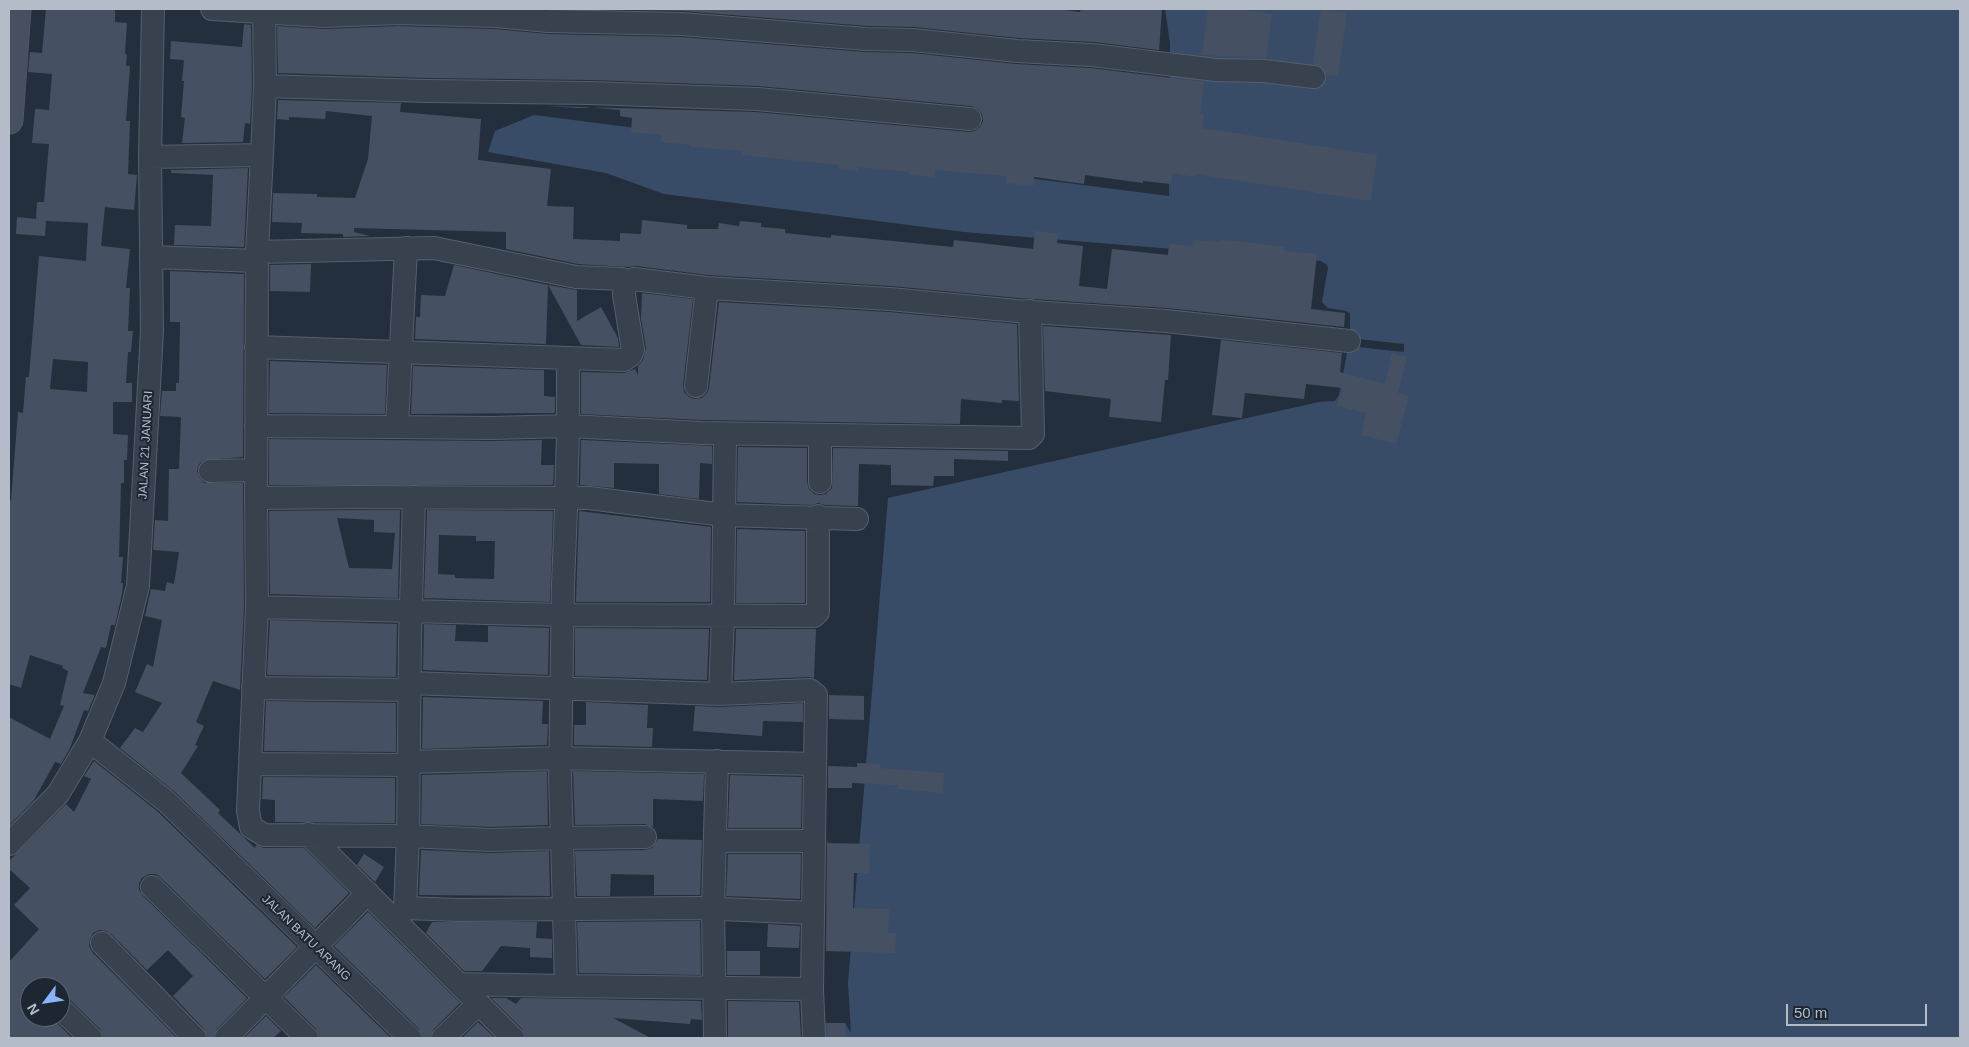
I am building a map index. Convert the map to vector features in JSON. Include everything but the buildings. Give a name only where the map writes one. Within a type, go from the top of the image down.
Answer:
[{"type":"main road","points":[[9,120],[17,9]]},
{"type":"street","name":"JALAN 21 JANUARI","points":[[9,844],[58,794],[90,741],[114,683],[138,586],[152,331],[150,157],[153,9]]},
{"type":"street","points":[[212,9],[324,16],[399,14],[495,16],[548,21],[682,24],[866,39],[913,40],[1017,51],[1092,56],[1216,70],[1264,71],[1314,77]]},
{"type":"street","points":[[264,13],[265,86],[257,256],[256,606],[248,811],[251,827],[264,835],[408,836],[490,840],[645,838]]},
{"type":"street","points":[[265,86],[428,91],[590,92],[747,99],[970,119]]},
{"type":"street","points":[[150,157],[262,155]]},
{"type":"street","points":[[398,428],[406,248]]},
{"type":"street","points":[[151,257],[257,256],[434,248],[576,277],[629,281]]},
{"type":"street","points":[[256,347],[624,360],[631,355],[633,350],[624,295],[625,285],[634,279],[706,288],[890,299],[1166,321],[1349,341]]},
{"type":"street","points":[[696,386],[706,288]]},
{"type":"street","points":[[256,426],[398,428],[568,426],[725,434],[1029,438],[1033,434],[1030,311]]},
{"type":"street","points":[[566,986],[560,758],[568,358]]},
{"type":"street","points":[[720,694],[725,434]]},
{"type":"street","points":[[820,435],[820,482]]},
{"type":"street","points":[[210,471],[256,470]]},
{"type":"street","points":[[414,497],[409,686],[408,836],[404,905],[406,909],[713,909],[813,913]]},
{"type":"street","points":[[256,498],[589,498],[724,514],[818,516],[856,519]]},
{"type":"street","points":[[256,606],[564,615],[814,616],[817,615],[818,516]]},
{"type":"street","points":[[253,688],[409,686],[720,694],[810,690],[815,693],[817,698],[813,841],[812,989],[814,1038]]},
{"type":"street","name":"JALAN BATU ARANG","points":[[90,741],[166,801],[410,1038]]},
{"type":"street","points":[[251,764],[409,764],[560,758],[815,764]]},
{"type":"street","points":[[715,1038],[713,909],[717,761]]},
{"type":"street","points":[[308,834],[513,1038]]},
{"type":"street","points":[[715,841],[813,841]]},
{"type":"street","points":[[152,887],[308,1038]]},
{"type":"street","points":[[226,1038],[368,893]]},
{"type":"street","points":[[102,944],[195,1038]]},
{"type":"street","points":[[459,984],[812,989]]},
{"type":"street","points":[[443,1038],[478,1004]]},
{"type":"street","points":[[70,1017],[92,1038]]},
{"type":"water","points":[[1165,9],[1960,9],[1960,1038],[818,1038],[824,1023],[845,1023],[851,1033],[848,983],[888,498],[1319,402],[1335,401],[1339,395],[1350,338],[1350,313],[1328,308],[1322,302],[1328,268],[1321,261],[964,232],[664,194],[606,173],[488,152],[495,131],[534,115],[1169,196],[1170,43]]},
{"type":"pier","points":[[1350,338],[1404,344],[1404,352],[1348,346]]}]
